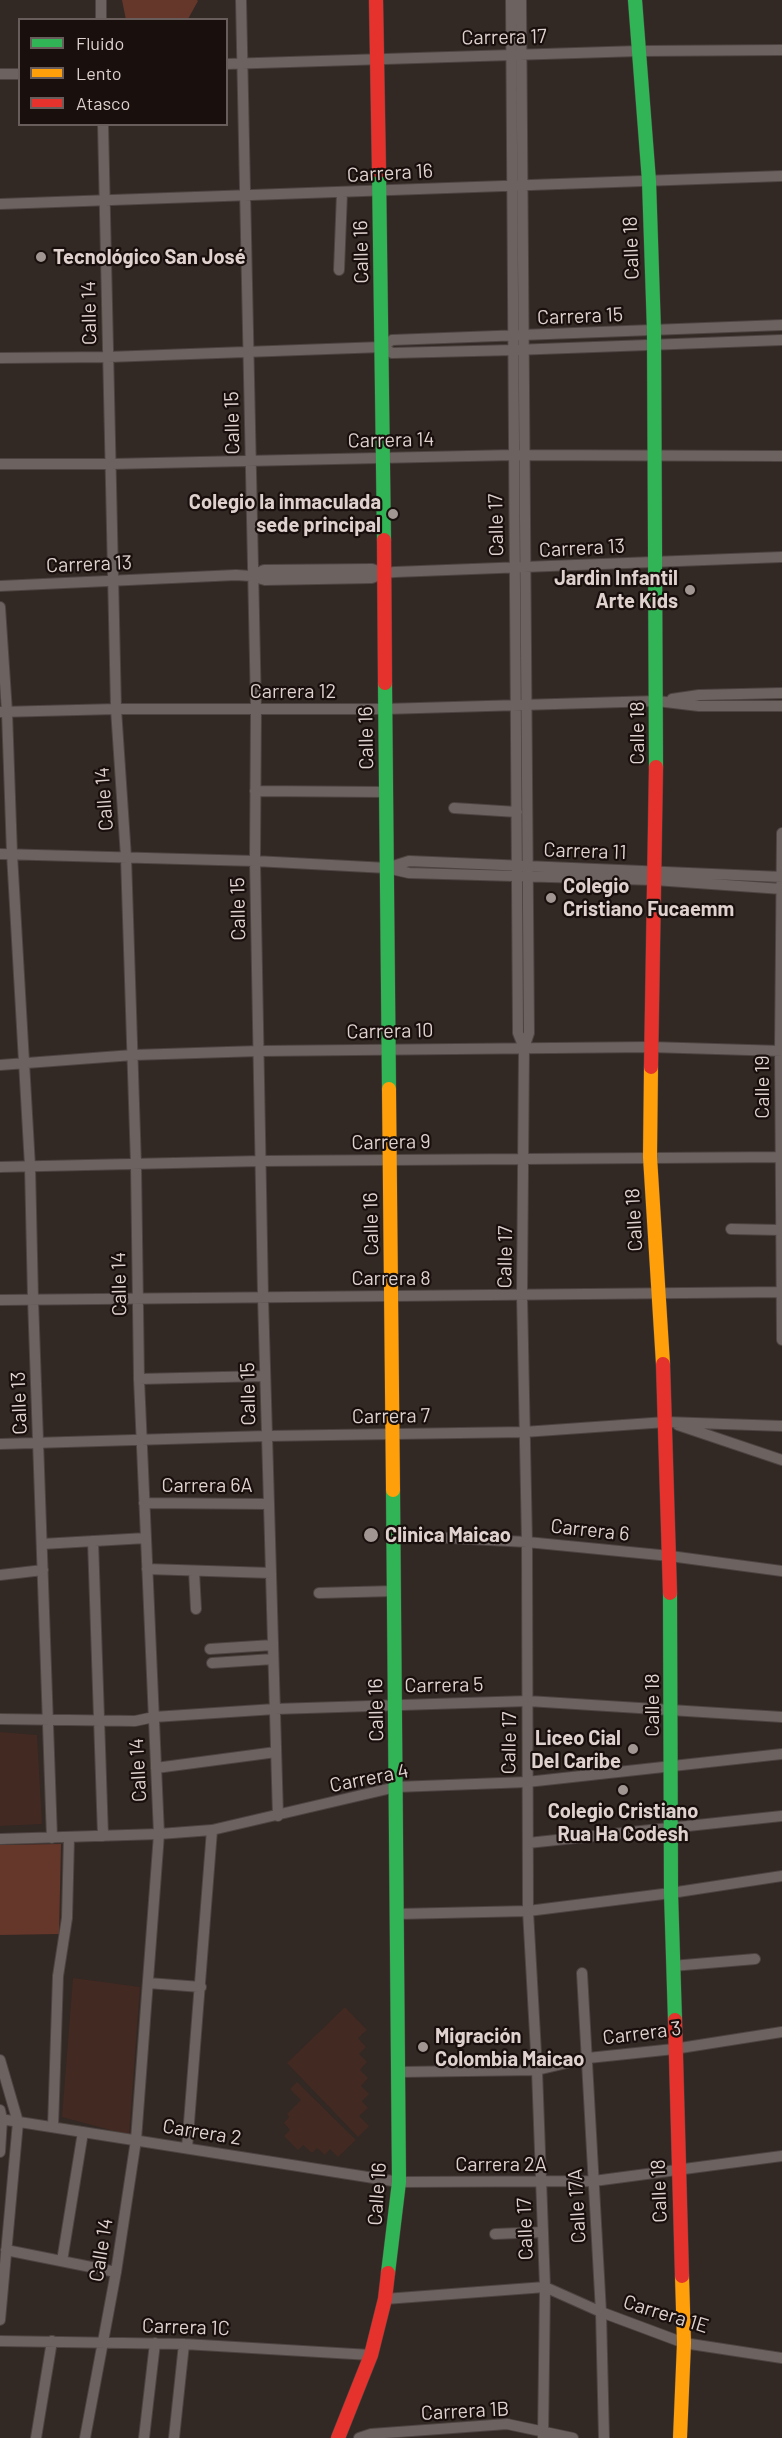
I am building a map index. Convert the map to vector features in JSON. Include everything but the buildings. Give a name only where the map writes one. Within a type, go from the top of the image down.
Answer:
[{"type":"main road","name":"Calle 16","points":[[338,2438],[371,2355],[385,2300],[399,2182],[386,709],[376,0]]},
{"type":"main road","name":"Calle 18","points":[[635,0],[649,181],[654,338],[657,701],[650,1157],[666,1422],[670,1556],[672,1966],[684,2343],[680,2438]]},
{"type":"street","points":[[100,0],[101,18]]},
{"type":"street","name":"Calle 15","points":[[241,0],[255,708],[255,861],[263,1297],[278,1816]]},
{"type":"street","name":"Calle 17","points":[[511,0],[517,55]]},
{"type":"street","name":"Calle 17","points":[[521,0],[517,55],[519,455],[523,871],[529,1033],[525,1048],[522,1295],[527,1542],[528,1911],[537,2070],[545,2287],[543,2434]]},
{"type":"street","name":"Carrera 17","points":[[228,64],[639,51],[782,50]]},
{"type":"street","points":[[0,74],[18,74]]},
{"type":"street","name":"Calle 14","points":[[85,2438],[116,2272],[136,2140],[159,1834],[139,1379],[136,1165],[126,857],[116,709],[103,126]]},
{"type":"street","name":"Carrera 16","points":[[0,204],[105,198],[342,193],[782,176]]},
{"type":"street","points":[[339,270],[342,193]]},
{"type":"street","name":"Carrera 15","points":[[0,358],[248,353],[382,347],[392,352],[519,349],[782,325]]},
{"type":"street","name":"Carrera 15","points":[[382,347],[392,340],[519,336],[782,340]]},
{"type":"street","name":"Carrera 14","points":[[0,464],[111,464],[519,455],[782,456]]},
{"type":"street","name":"Carrera 13","points":[[0,586],[252,576],[264,570],[372,569],[384,573],[782,557]]},
{"type":"street","name":"Calle 13","points":[[0,607],[6,854],[25,1064],[30,1166],[52,1838]]},
{"type":"street","name":"Carrera 12","points":[[3,712],[116,709],[386,709],[521,703],[657,701],[699,695],[782,693]]},
{"type":"street","name":"Carrera 12","points":[[657,701],[699,706],[782,705]]},
{"type":"street","name":"Calle 17","points":[[521,703],[517,812],[523,871]]},
{"type":"street","points":[[255,791],[386,792]]},
{"type":"street","points":[[454,808],[517,812]]},
{"type":"street","name":"Calle 19","points":[[782,833],[780,1230],[782,1340]]},
{"type":"street","name":"Carrera 11","points":[[6,854],[255,861],[387,868],[409,873],[523,871],[655,876],[782,877]]},
{"type":"street","name":"Carrera 11","points":[[655,876],[782,889]]},
{"type":"street","name":"Carrera 10","points":[[0,1065],[133,1055],[259,1051],[650,1047],[781,1051]]},
{"type":"street","name":"Carrera 9","points":[[0,1167],[261,1161],[781,1157]]},
{"type":"street","points":[[730,1229],[780,1230]]},
{"type":"street","name":"Carrera 8","points":[[0,1300],[781,1292]]},
{"type":"street","points":[[139,1379],[266,1376]]},
{"type":"street","points":[[666,1422],[782,1460]]},
{"type":"street","name":"Carrera 7","points":[[0,1444],[266,1436],[524,1432],[666,1422],[782,1426]]},
{"type":"street","name":"Carrera 6A","points":[[144,1503],[268,1504]]},
{"type":"street","name":"Carrera 6","points":[[394,1535],[527,1542],[670,1556],[782,1571]]},
{"type":"street","points":[[42,1544],[146,1538]]},
{"type":"street","points":[[93,1541],[103,1836]]},
{"type":"street","points":[[147,1569],[271,1573]]},
{"type":"street","points":[[0,1575],[43,1570]]},
{"type":"street","points":[[194,1571],[196,1609]]},
{"type":"street","points":[[319,1593],[394,1591]]},
{"type":"street","points":[[210,1649],[273,1645]]},
{"type":"street","points":[[212,1663],[273,1659]]},
{"type":"street","name":"Carrera 5","points":[[0,1719],[135,1721],[154,1717],[275,1709],[528,1701],[782,1717]]},
{"type":"street","points":[[156,1768],[276,1752]]},
{"type":"street","name":"Carrera 4","points":[[0,1839],[69,1838],[212,1830],[396,1788],[527,1782],[671,1764],[782,1754]]},
{"type":"street","points":[[528,1843],[782,1816]]},
{"type":"street","points":[[187,2148],[212,1830]]},
{"type":"street","points":[[53,2127],[58,1976],[66,1917],[69,1838]]},
{"type":"street","points":[[397,1914],[528,1911],[782,1876]]},
{"type":"street","points":[[672,1966],[755,1959]]},
{"type":"street","name":"Calle 17A","points":[[582,1973],[601,2312],[604,2438]]},
{"type":"street","points":[[148,1983],[201,1987]]},
{"type":"street","name":"Carrera 3","points":[[399,2072],[537,2070],[588,2058],[674,2049],[782,2032]]},
{"type":"street","points":[[0,2060],[18,2122],[0,2320]]},
{"type":"street","points":[[0,2152],[1,2116]]},
{"type":"street","name":"Carrera 2","points":[[1,2116],[18,2122],[399,2182]]},
{"type":"street","points":[[62,2261],[83,2132]]},
{"type":"street","name":"Carrera 2A","points":[[399,2182],[594,2181],[782,2156]]},
{"type":"street","points":[[495,2234],[543,2232]]},
{"type":"street","points":[[6,2250],[116,2272]]},
{"type":"street","points":[[385,2300],[545,2287]]},
{"type":"street","name":"Carrera 1E","points":[[545,2287],[601,2312],[684,2343],[782,2358]]},
{"type":"street","name":"Carrera 1C","points":[[0,2341],[184,2344],[371,2355]]},
{"type":"street","points":[[36,2438],[52,2341]]},
{"type":"street","points":[[144,2438],[155,2343]]},
{"type":"street","points":[[174,2438],[184,2344]]},
{"type":"street","name":"Carrera 1B","points":[[359,2438],[371,2434],[507,2424],[543,2434],[573,2438]]},
{"type":"shaded area","points":[[122,0],[198,1],[189,18],[126,18]]},
{"type":"shaded area","points":[[0,1732],[37,1735],[42,1824],[0,1826]]},
{"type":"shaded area","points":[[61,1844],[59,1934],[0,1935],[0,1845]]},
{"type":"shaded area","points":[[73,1978],[140,1987],[129,2135],[62,2117]]},
{"type":"shaded area","points":[[345,2007],[367,2030],[358,2038],[366,2047],[359,2054],[367,2062],[360,2070],[368,2078],[361,2086],[369,2094],[362,2101],[368,2108],[359,2116],[369,2126],[358,2137],[287,2063]]},
{"type":"shaded area","points":[[297,2082],[356,2140],[338,2157],[330,2149],[325,2155],[317,2148],[312,2153],[303,2145],[298,2150],[284,2136],[290,2130],[284,2123],[289,2117],[287,2114],[301,2100],[290,2089]]},
{"type":"traffic: fast","points":[[635,0],[649,181],[654,331],[656,767]]},
{"type":"traffic: fast","points":[[379,171],[384,540]]},
{"type":"traffic: fast","points":[[385,683],[389,1089]]},
{"type":"traffic: fast","points":[[388,2273],[399,2182],[393,1490]]},
{"type":"traffic: fast","points":[[670,1593],[671,1893],[675,2020]]},
{"type":"traffic: slow","points":[[651,1067],[650,1157],[663,1364]]},
{"type":"traffic: slow","points":[[389,1089],[393,1490]]},
{"type":"traffic: slow","points":[[680,2438],[684,2343],[682,2276]]},
{"type":"traffic: jam","points":[[376,0],[379,171]]},
{"type":"traffic: jam","points":[[384,540],[385,683]]},
{"type":"traffic: jam","points":[[651,1067],[656,767]]},
{"type":"traffic: jam","points":[[663,1364],[670,1593]]},
{"type":"traffic: jam","points":[[675,2020],[682,2276]]},
{"type":"traffic: jam","points":[[338,2438],[371,2355],[385,2299],[388,2273]]},
{"type":"place","name":"Tecnológico San José","points":[[41,257]]},
{"type":"place","name":"Colegio la inmaculada sede principal","points":[[393,514]]},
{"type":"place","name":"Jardin Infantil Arte Kids","points":[[690,590]]},
{"type":"place","name":"Colegio Cristiano Fucaemm","points":[[551,898]]},
{"type":"place","name":"Clinica Maicao","points":[[371,1535]]},
{"type":"place","name":"Liceo Cial Del Caribe","points":[[633,1749]]},
{"type":"place","name":"Colegio Cristiano Rua Ha Codesh","points":[[623,1790]]},
{"type":"place","name":"Migración Colombia Maicao","points":[[423,2047]]}]
